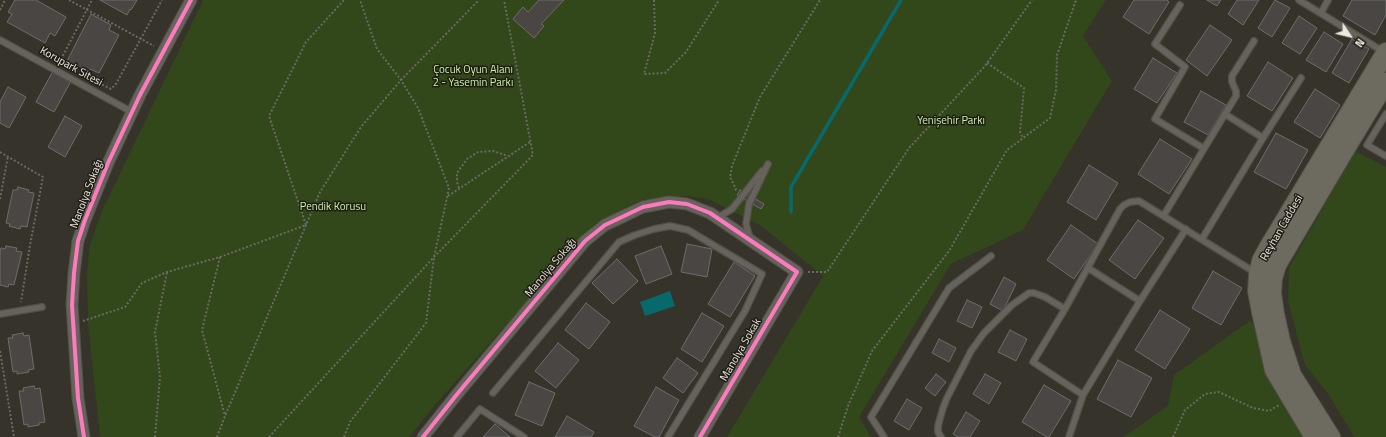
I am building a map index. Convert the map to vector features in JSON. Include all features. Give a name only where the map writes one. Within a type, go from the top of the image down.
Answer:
[{"type":"main road","name":"Reyhan Caddesi","points":[[1331,437],[1292,375],[1281,341],[1272,293],[1261,261],[1386,53]]},
{"type":"main road","name":"Reyhan Caddesi","points":[[1314,437],[1274,370],[1257,291],[1266,276],[1277,265],[1386,83]]},
{"type":"street","name":"Manolya Sokağı","points":[[84,437],[78,398],[72,305],[78,240],[93,198],[132,112],[191,0]]},
{"type":"street","name":"Manolya Sokağı","points":[[423,437],[585,241],[605,225],[643,207],[669,202],[687,204],[710,213],[797,272]]},
{"type":"street","name":"Manolya Sokak","points":[[700,437],[797,272]]},
{"type":"lane","points":[[1299,0],[1386,53]]},
{"type":"lane","points":[[1321,13],[1328,0]]},
{"type":"lane","points":[[1180,4],[1155,44],[1185,67],[1155,119],[1203,148]]},
{"type":"lane","name":"Korupark Sitesi","points":[[0,40],[132,112]]},
{"type":"lane","points":[[1164,215],[1203,148],[1236,96],[1232,76],[1254,41]]},
{"type":"lane","points":[[1202,239],[1301,78]]},
{"type":"lane","points":[[1225,114],[1263,138]]},
{"type":"lane","points":[[1386,114],[1367,145],[1386,156]]},
{"type":"lane","points":[[717,218],[732,209],[768,164],[749,204],[746,224],[750,240]]},
{"type":"lane","points":[[1084,395],[1033,362],[1066,309],[1120,209],[1130,202],[1140,201],[1266,276]]},
{"type":"lane","points":[[493,392],[619,242],[654,229],[670,226],[688,230],[762,274],[744,311],[668,437]]},
{"type":"lane","points":[[1069,437],[1084,395],[1140,301],[1186,229]]},
{"type":"lane","points":[[884,437],[871,417],[949,288],[991,256]]},
{"type":"lane","points":[[1088,268],[1140,301]]},
{"type":"lane","points":[[941,437],[938,432],[938,426],[947,398],[971,352],[984,333],[1012,305],[1029,293],[1040,295],[1066,309]]},
{"type":"lane","points":[[0,314],[42,307]]},
{"type":"lane","points":[[457,437],[480,409],[524,437]]},
{"type":"path","points":[[0,10],[5,0]]},
{"type":"path","points":[[69,0],[163,51]]},
{"type":"path","points":[[65,66],[59,63],[92,0]]},
{"type":"path","points":[[91,79],[111,89],[116,84],[162,0]]},
{"type":"path","points":[[306,226],[269,116],[306,42],[344,0]]},
{"type":"path","points":[[344,437],[350,422],[426,323],[434,257],[449,188],[418,108],[377,49],[360,0]]},
{"type":"path","points":[[217,437],[320,192],[361,127],[400,80],[479,0]]},
{"type":"path","points":[[269,437],[434,257],[533,155],[504,0]]},
{"type":"path","points":[[654,0],[655,33],[644,74],[665,73],[686,52],[719,0]]},
{"type":"path","points":[[732,194],[736,189],[730,177],[732,166],[760,97],[820,0]]},
{"type":"path","points":[[797,272],[827,272],[909,148],[987,63],[1032,0]]},
{"type":"path","points":[[838,437],[848,406],[872,351],[949,251],[1007,150],[1050,118],[1056,90],[1057,55],[1076,0]]},
{"type":"path","points":[[987,63],[1024,88],[1020,132],[1023,138]]},
{"type":"path","points":[[448,196],[530,142]]},
{"type":"path","points":[[459,188],[456,182],[457,173],[467,159],[478,152],[493,151],[508,156]]},
{"type":"path","points":[[0,152],[44,178],[30,245],[20,311]]},
{"type":"path","points":[[0,199],[8,156]]},
{"type":"path","points":[[73,324],[125,307],[142,283],[167,272],[220,257],[306,226]]},
{"type":"path","points":[[220,257],[202,330],[225,416]]},
{"type":"path","points":[[155,437],[160,377],[155,332],[167,272]]},
{"type":"path","points":[[0,351],[14,437]]},
{"type":"path","points":[[1173,437],[1185,410],[1205,394],[1219,392],[1253,408],[1269,411],[1290,398]]},
{"type":"green space","name":"Pendik Korusu","points":[[203,0],[1106,0],[1083,36],[1112,81],[1023,230],[951,264],[859,417],[871,437],[727,437],[823,276],[760,225],[708,199],[686,196],[641,200],[595,224],[435,405],[409,437],[100,437],[88,324],[87,273],[90,245],[102,211]]},
{"type":"green space","points":[[1355,151],[1386,167],[1386,437],[1354,437],[1329,395],[1305,365],[1288,301],[1289,268]]},
{"type":"green space","points":[[1251,320],[1304,437],[1123,437],[1168,406],[1174,375]]},
{"type":"water","points":[[670,291],[675,306],[645,316],[640,302]]},
{"type":"building","points":[[15,0],[36,0],[66,17],[55,36],[50,33],[45,43],[7,22],[12,14],[8,12]]},
{"type":"building","points":[[100,0],[137,0],[127,15]]},
{"type":"building","points":[[539,0],[564,0],[541,24],[544,26],[534,38],[513,19],[523,7],[528,12]]},
{"type":"building","points":[[1134,0],[1167,0],[1169,2],[1149,34],[1123,17]]},
{"type":"building","points":[[1207,0],[1221,0],[1217,6]]},
{"type":"building","points":[[1237,0],[1259,0],[1243,25],[1228,14]]},
{"type":"building","points":[[1275,0],[1290,8],[1272,37],[1258,28]]},
{"type":"building","points":[[1352,0],[1386,0],[1386,15],[1375,35],[1343,16]]},
{"type":"building","points":[[91,14],[111,25],[109,30],[119,35],[99,73],[90,69],[88,72],[67,61]]},
{"type":"building","points":[[1299,16],[1317,28],[1300,54],[1282,43]]},
{"type":"building","points":[[1210,25],[1232,40],[1207,76],[1186,60]]},
{"type":"building","points":[[1324,32],[1343,44],[1326,72],[1306,60]]},
{"type":"building","points":[[1352,39],[1369,49],[1349,83],[1332,73]]},
{"type":"building","points":[[1153,58],[1177,73],[1157,103],[1134,89]]},
{"type":"building","points":[[1268,62],[1293,78],[1272,111],[1247,96]]},
{"type":"building","points":[[53,71],[71,81],[54,112],[36,102]]},
{"type":"building","points":[[8,87],[26,97],[9,128],[0,123],[0,102]]},
{"type":"building","points":[[1315,89],[1340,105],[1320,138],[1294,122]]},
{"type":"building","points":[[1201,91],[1226,105],[1208,135],[1184,122]]},
{"type":"building","points":[[65,116],[82,126],[65,157],[48,147]]},
{"type":"building","points":[[1276,133],[1308,150],[1286,189],[1254,172]]},
{"type":"building","points":[[1160,139],[1192,159],[1169,194],[1138,174]]},
{"type":"building","points":[[1089,165],[1118,183],[1096,220],[1067,202]]},
{"type":"building","points":[[18,187],[34,193],[27,227],[21,226],[20,229],[9,226],[10,224],[6,223],[13,190],[17,190]]},
{"type":"building","points":[[740,190],[764,204],[761,209],[737,195]]},
{"type":"building","points":[[1138,220],[1164,238],[1135,279],[1109,260]]},
{"type":"building","points":[[1071,225],[1098,244],[1074,279],[1047,260]]},
{"type":"building","points":[[687,244],[712,249],[707,277],[681,272]]},
{"type":"building","points":[[6,246],[17,248],[16,251],[22,252],[14,285],[9,284],[8,287],[0,285],[0,251],[1,248],[5,249]]},
{"type":"building","points":[[661,246],[672,274],[646,284],[635,256]]},
{"type":"building","points":[[617,259],[638,281],[613,304],[592,283]]},
{"type":"building","points":[[734,262],[755,276],[730,317],[708,304]]},
{"type":"building","points":[[1213,271],[1242,288],[1221,325],[1192,308]]},
{"type":"building","points":[[1004,277],[1016,284],[1003,311],[990,304]]},
{"type":"building","points":[[967,300],[982,307],[972,328],[957,321]]},
{"type":"building","points":[[586,303],[610,322],[589,349],[565,330]]},
{"type":"building","points":[[1160,310],[1190,329],[1165,369],[1135,350]]},
{"type":"building","points":[[702,313],[724,326],[702,362],[681,349]]},
{"type":"building","points":[[1010,330],[1027,339],[1016,361],[998,352]]},
{"type":"building","points":[[23,333],[24,336],[29,335],[34,369],[28,370],[29,372],[17,374],[17,371],[13,372],[8,338],[13,338],[12,335]]},
{"type":"building","points":[[939,339],[956,348],[949,362],[932,353]]},
{"type":"building","points":[[558,343],[579,360],[556,388],[535,371]]},
{"type":"building","points":[[677,358],[698,373],[683,393],[663,378]]},
{"type":"building","points":[[1118,360],[1152,378],[1131,417],[1097,399]]},
{"type":"building","points":[[936,374],[946,382],[935,396],[925,388]]},
{"type":"building","points":[[985,374],[1001,383],[989,404],[973,394]]},
{"type":"building","points":[[529,382],[555,393],[542,426],[515,415]]},
{"type":"building","points":[[1044,385],[1071,401],[1049,437],[1022,422]]},
{"type":"building","points":[[34,386],[35,389],[40,388],[45,422],[28,427],[28,424],[24,425],[19,391],[24,391],[23,388]]},
{"type":"building","points":[[656,387],[679,400],[659,437],[655,437],[634,426]]},
{"type":"building","points":[[907,399],[922,408],[909,430],[894,421]]},
{"type":"building","points":[[966,412],[980,421],[970,437],[958,437],[953,434]]},
{"type":"building","points":[[567,416],[594,432],[591,437],[555,437]]},
{"type":"building","points":[[495,424],[510,437],[483,437]]},
{"type":"waterway","points":[[791,212],[791,187],[901,0]]},
{"type":"cycle path","points":[[84,437],[78,398],[72,305],[78,241],[108,163],[140,95],[191,0]]},
{"type":"cycle path","points":[[423,437],[585,241],[605,225],[643,207],[669,202],[687,204],[710,213],[797,272],[700,437]]},
{"type":"park label","name":"Çocuk Oyun Alanı 2 - Yasemin Parkı","points":[[473,76]]},
{"type":"park label","name":"Yenişehir Parkı","points":[[951,121]]}]
